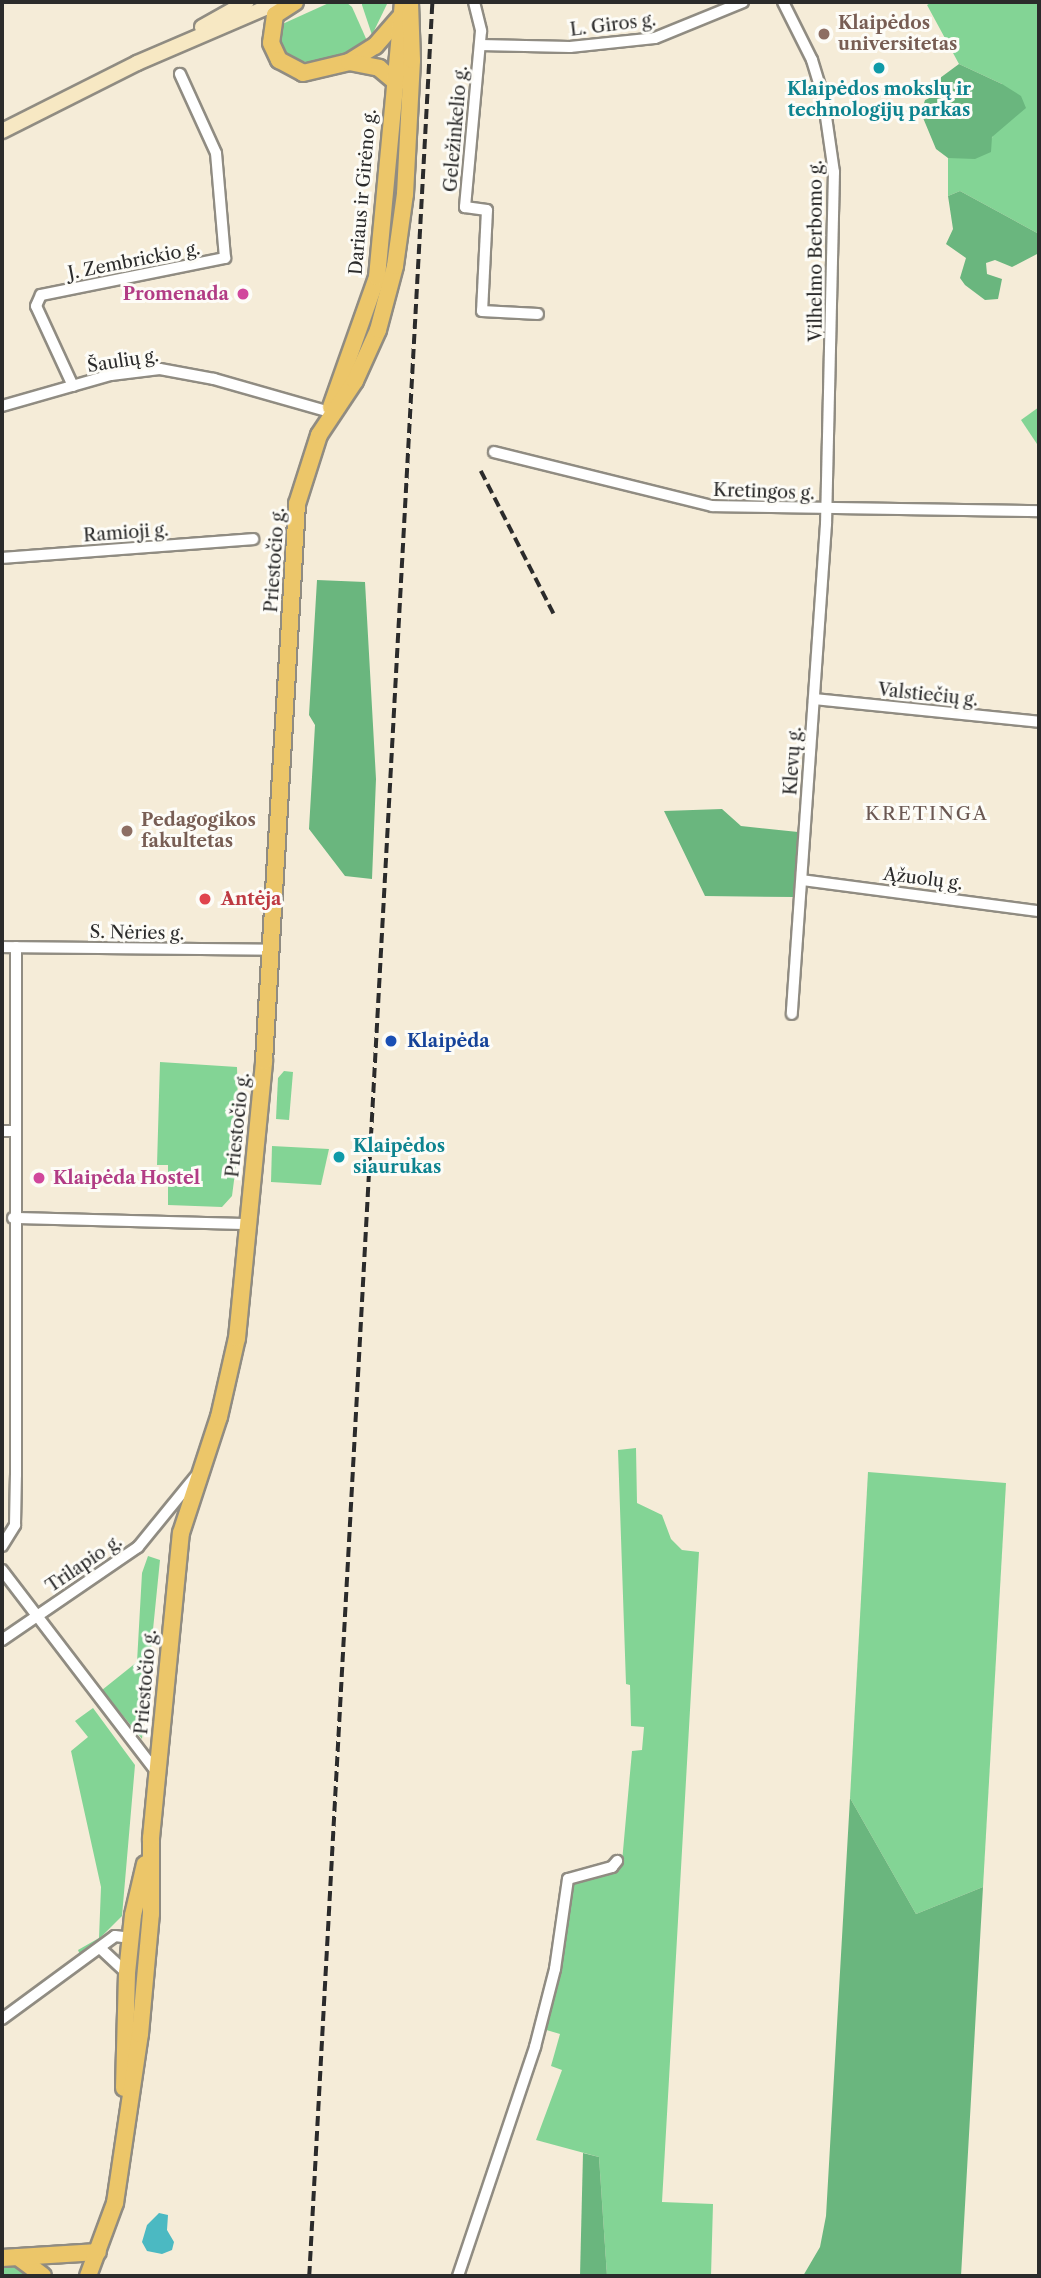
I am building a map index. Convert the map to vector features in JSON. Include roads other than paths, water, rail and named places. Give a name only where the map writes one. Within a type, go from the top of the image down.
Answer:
[{"type":"main road","points":[[2,131],[137,63],[247,2]]},
{"type":"main road","points":[[137,63],[279,2]]},
{"type":"main road","points":[[295,2],[272,21],[271,43],[279,60],[303,73],[349,62],[367,63],[393,78],[402,94],[408,118]]},
{"type":"main road","name":"Dariaus ir Girėno g.","points":[[330,412],[377,277],[393,78],[403,2]]},
{"type":"main road","name":"Dariaus ir Girėno g.","points":[[330,412],[355,380],[388,298],[405,194],[410,2]]},
{"type":"main road","points":[[349,62],[375,46],[400,18]]},
{"type":"main road","name":"Priestočio g.","points":[[93,2266],[115,2203],[149,1940],[151,1838],[178,1558],[186,1511],[230,1374],[248,1224],[271,950],[297,505],[309,457],[330,412]]},
{"type":"main road","name":"Priestočio g.","points":[[125,2133],[123,2033],[127,1973],[131,1938],[151,1838]]},
{"type":"main road","points":[[131,1938],[149,1940]]},
{"type":"main road","points":[[9,2257],[75,2257],[93,2266]]},
{"type":"main road","points":[[9,2257],[43,2276]]},
{"type":"street","name":"Geležinkelio g.","points":[[474,2],[480,45],[465,207],[487,210],[482,311],[538,314]]},
{"type":"street","name":"L. Giros g.","points":[[480,45],[570,47],[655,38],[743,2]]},
{"type":"street","name":"Vilhelmo Berbomo g.","points":[[783,2],[812,60],[823,96],[834,172],[827,510]]},
{"type":"street","name":"J. Zembrickio g.","points":[[72,386],[36,306],[41,295],[225,258],[216,153],[180,74]]},
{"type":"street","name":"Šaulių g.","points":[[2,406],[72,386],[160,369],[204,376],[330,412]]},
{"type":"street","name":"Kretingos g.","points":[[494,452],[712,506],[1039,512]]},
{"type":"street","name":"Klevų g.","points":[[792,1014],[827,510]]},
{"type":"street","name":"Ramioji g.","points":[[2,558],[253,540]]},
{"type":"street","name":"Valstiečių g.","points":[[814,699],[1039,722]]},
{"type":"street","name":"Ąžuolų g.","points":[[802,880],[1039,911]]},
{"type":"street","name":"S. Nėries g.","points":[[2,947],[271,950]]},
{"type":"street","points":[[2,1546],[15,1525],[13,1218],[16,947]]},
{"type":"street","points":[[2,1131],[14,1131]]},
{"type":"street","points":[[13,1218],[248,1224]]},
{"type":"street","name":"Trilapio g.","points":[[2,1640],[35,1614],[107,1571],[138,1547],[200,1471]]},
{"type":"street","points":[[2,1570],[157,1774]]},
{"type":"street","points":[[458,2276],[535,2047],[555,1969],[568,1879],[612,1867],[617,1861]]},
{"type":"street","points":[[2,2019],[115,1937],[131,1938]]},
{"type":"street","points":[[100,1948],[127,1973]]},
{"type":"water","points":[[159,2213],[168,2215],[167,2230],[174,2242],[172,2250],[162,2254],[147,2251],[142,2242],[147,2225]]},
{"type":"railway","points":[[309,2276],[432,2]]},
{"type":"railway","points":[[481,471],[554,614]]},
{"type":"place","name":"Klaipėdos universitetas","points":[[824,34]]},
{"type":"place","name":"Klaipėdos mokslų ir technologijų parkas","points":[[879,68]]},
{"type":"place","name":"Promenada","points":[[243,294]]},
{"type":"place","name":"Pedagogikos fakultetas","points":[[127,831]]},
{"type":"place","name":"Antėja","points":[[205,899]]},
{"type":"place","name":"Klaipėda","points":[[391,1041]]},
{"type":"place","name":"Klaipėdos siaurukas","points":[[339,1157]]},
{"type":"place","name":"Klaipėda Hostel","points":[[39,1178]]},
{"type":"district","name":"KRETINGA","points":[[927,814]]}]
